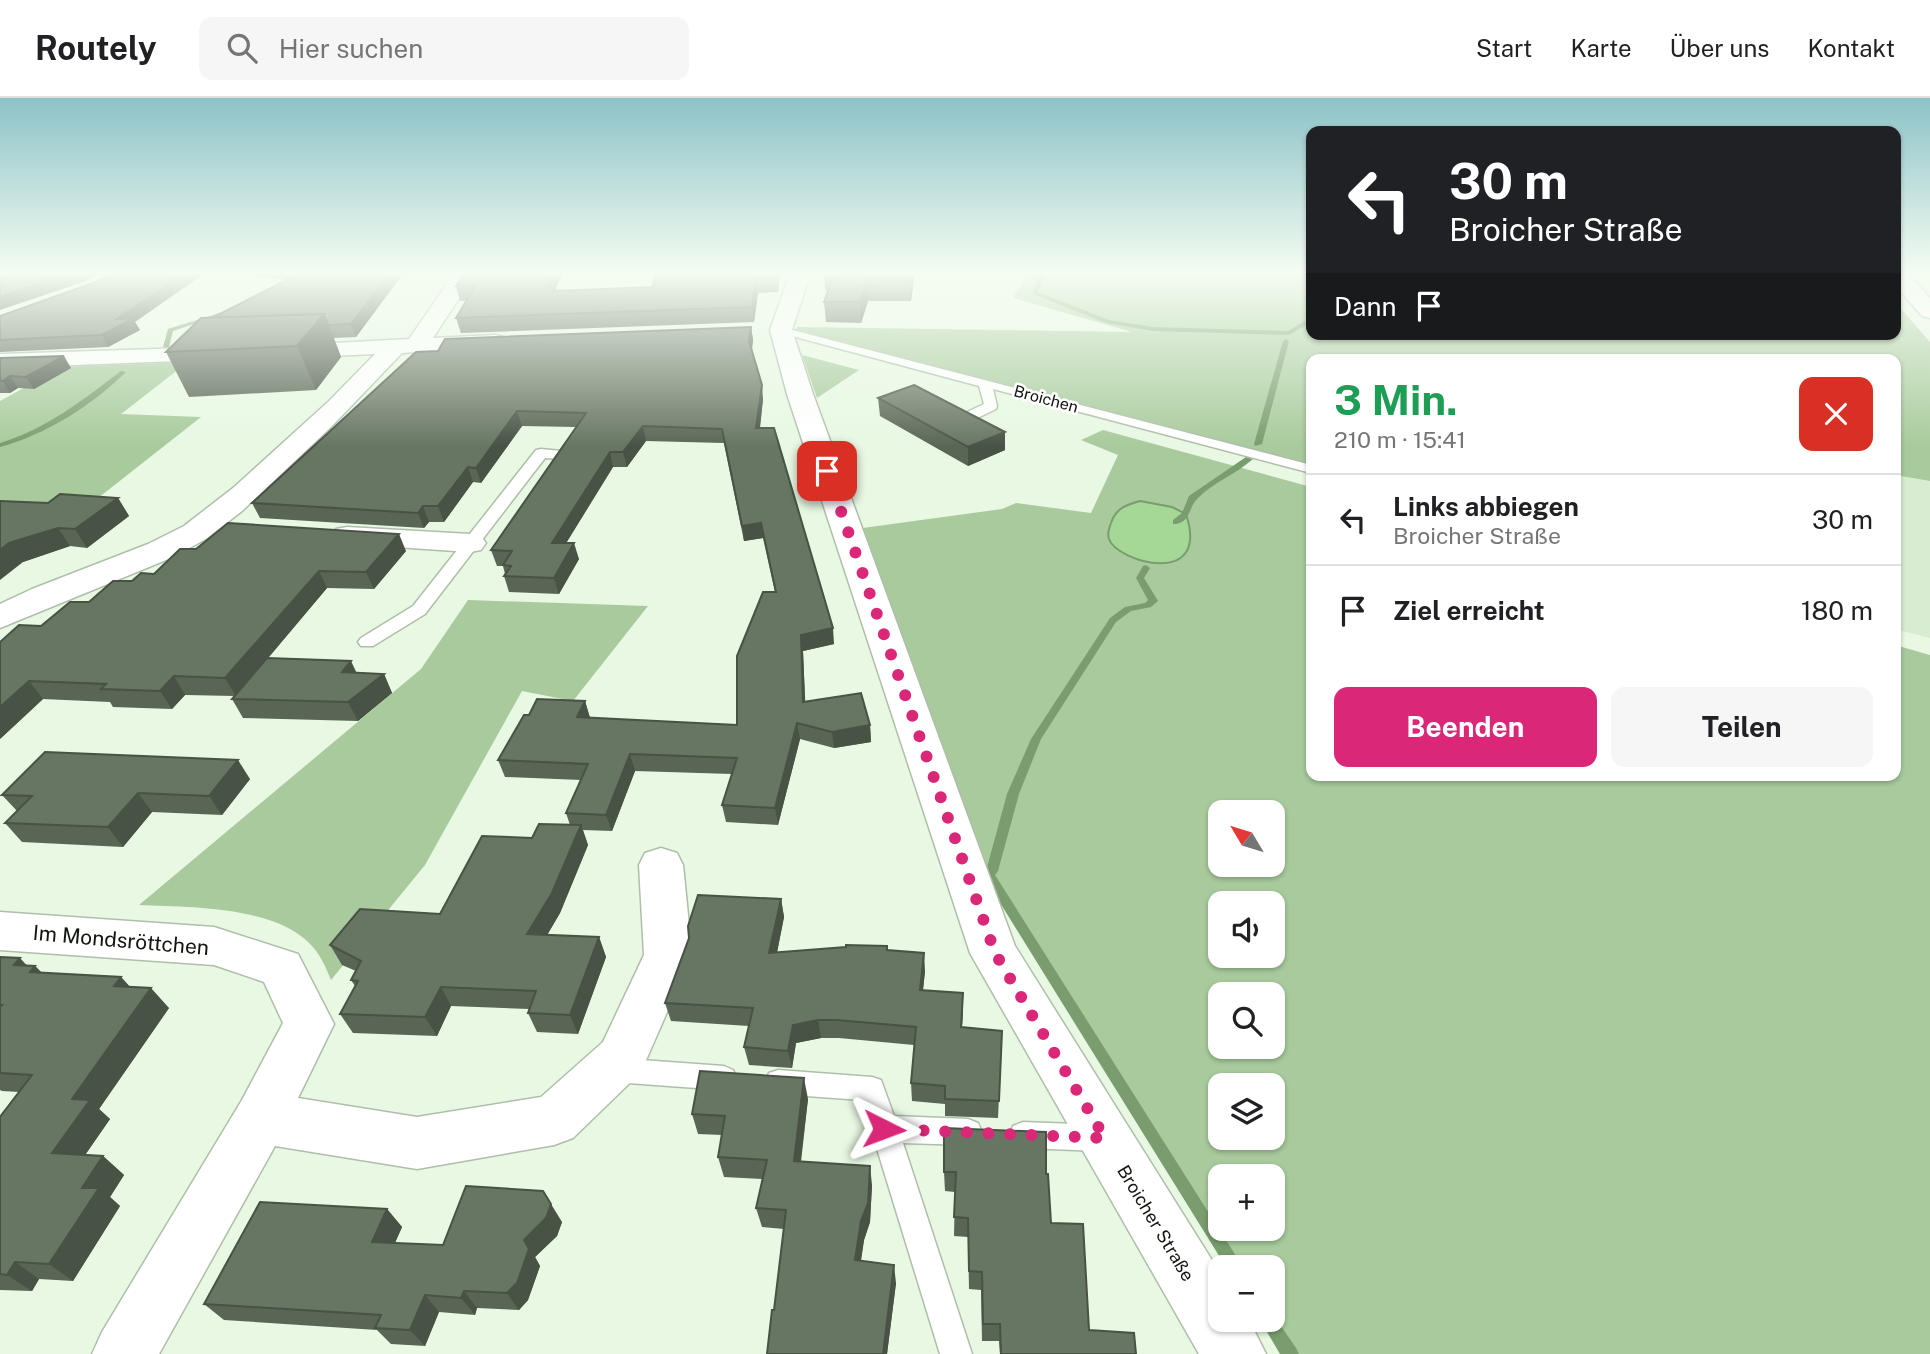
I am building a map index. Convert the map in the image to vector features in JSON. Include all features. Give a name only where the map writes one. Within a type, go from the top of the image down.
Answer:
[{"type":"main road","points":[[0,618],[64,587],[180,541],[205,527],[405,346],[419,330]]},
{"type":"main road","name":"Broicher Straße","points":[[767,331],[805,407],[995,953],[1234,1354]]},
{"type":"main road","points":[[261,352],[524,341]]},
{"type":"main road","points":[[0,361],[235,353]]},
{"type":"main road","points":[[205,527],[247,530]]},
{"type":"main road","points":[[317,534],[470,543]]},
{"type":"main road","points":[[261,1118],[417,1143],[554,1120],[621,1058],[668,955],[661,865]]},
{"type":"main road","name":"Im Mondsröttchen","points":[[0,931],[214,946],[281,968],[309,1024],[261,1118],[124,1354]]},
{"type":"lane","name":"Broichen","points":[[767,331],[985,383],[1306,468]]},
{"type":"lane","points":[[962,420],[991,406],[985,383]]},
{"type":"lane","points":[[367,642],[419,610],[541,453],[562,455]]},
{"type":"lane","points":[[610,1069],[872,1089],[956,1354]]},
{"type":"lane","points":[[884,1129],[1105,1138]]},
{"type":"shaded area","points":[[796,330],[1132,332],[1124,330],[1306,330],[1306,340],[1901,340],[1901,330],[1919,330],[1930,342],[1930,481],[1901,476],[1901,354],[1306,354],[1306,471],[794,334]]},
{"type":"shaded area","points":[[802,355],[859,370],[817,398]]},
{"type":"shaded area","points":[[188,362],[121,414],[201,417],[79,513],[0,508],[0,401],[62,367]]},
{"type":"shaded area","points":[[1103,430],[1306,486],[1306,781],[1901,781],[1901,647],[1930,655],[1930,1354],[1290,1354],[1276,1332],[1285,1332],[1285,1255],[1227,1255],[1219,1241],[1285,1241],[1285,1164],[1208,1164],[1208,1224],[984,867],[863,528],[1002,509],[1016,503],[1091,513],[1118,455],[1081,440]]},
{"type":"shaded area","points":[[1901,476],[1930,481],[1930,638],[1901,631]]},
{"type":"shaded area","points":[[1140,501],[1172,507],[1186,514],[1190,538],[1186,553],[1175,561],[1143,561],[1116,548],[1109,539],[1109,529],[1116,514],[1126,506]]},
{"type":"shaded area","points":[[468,600],[648,606],[573,701],[522,691],[425,865],[331,980],[312,946],[297,933],[277,923],[231,911],[139,905],[421,669]]},
{"type":"building","points":[[0,330],[112,330],[102,335],[0,340]]},
{"type":"building","points":[[189,330],[311,330],[297,346],[166,352]]},
{"type":"building","points":[[751,330],[749,341],[762,385],[756,428],[774,428],[833,628],[801,635],[803,702],[861,693],[870,725],[832,732],[797,723],[775,808],[722,805],[737,758],[630,754],[606,815],[566,813],[588,764],[498,760],[524,715],[529,715],[537,699],[585,701],[577,717],[737,725],[737,656],[763,592],[776,592],[761,523],[742,526],[722,429],[643,426],[623,452],[610,452],[552,543],[574,543],[554,578],[504,576],[511,566],[503,565],[512,551],[491,550],[586,413],[517,411],[476,468],[468,467],[438,506],[423,506],[418,513],[252,503],[416,352],[438,351],[445,339]]},
{"type":"building","points":[[64,356],[26,377],[10,376],[0,381],[0,358]]},
{"type":"building","points":[[914,385],[1005,432],[968,447],[878,398]]},
{"type":"building","points":[[60,494],[118,498],[75,529],[58,528],[9,543],[0,550],[0,501],[48,503]]},
{"type":"building","points":[[228,523],[399,534],[366,572],[319,571],[225,678],[174,676],[160,691],[101,689],[106,684],[29,681],[0,707],[0,642],[19,625],[41,626],[70,602],[89,602],[113,581],[132,581],[141,573],[154,574],[180,549],[196,549]]},
{"type":"building","points":[[267,658],[351,661],[342,672],[384,674],[348,702],[232,699]]},
{"type":"building","points":[[45,752],[238,760],[209,796],[138,793],[108,827],[5,823],[32,796],[2,795]]},
{"type":"building","points":[[539,824],[581,825],[552,893],[527,934],[599,937],[570,1015],[528,1013],[536,991],[441,987],[425,1017],[340,1014],[358,981],[351,980],[361,961],[330,945],[360,909],[440,914],[482,836],[532,838]]},
{"type":"building","points":[[698,895],[781,899],[769,953],[846,945],[887,946],[887,950],[924,953],[920,990],[963,993],[961,1027],[1002,1031],[999,1101],[945,1099],[945,1086],[911,1083],[916,1027],[818,1020],[793,1025],[788,1051],[744,1047],[753,1008],[665,1003],[689,938],[688,926]]},
{"type":"building","points":[[0,957],[20,958],[14,965],[35,966],[30,972],[121,977],[114,986],[151,988],[72,1099],[90,1100],[52,1153],[103,1156],[82,1188],[99,1188],[49,1264],[15,1262],[7,1275],[0,1274],[0,1117],[32,1075],[0,1073]]},
{"type":"building","points":[[700,1071],[804,1078],[794,1161],[870,1166],[868,1203],[861,1221],[855,1260],[894,1265],[883,1354],[767,1354],[786,1210],[756,1208],[767,1160],[718,1157],[725,1116],[692,1114]]},
{"type":"building","points":[[944,1128],[1046,1132],[1046,1174],[1051,1223],[1083,1224],[1089,1330],[1134,1333],[1136,1354],[1001,1354],[1000,1324],[983,1324],[982,1272],[969,1271],[968,1218],[954,1217],[956,1172],[944,1172]]},
{"type":"building","points":[[466,1186],[543,1191],[551,1204],[546,1218],[524,1240],[529,1249],[517,1283],[507,1293],[464,1291],[461,1298],[425,1295],[410,1330],[375,1328],[381,1315],[204,1304],[260,1202],[387,1209],[372,1242],[443,1245]]},
{"type":"waterway","points":[[166,347],[171,330]]},
{"type":"waterway","points":[[1174,330],[1289,333],[1294,330]]},
{"type":"waterway","points":[[1258,444],[1286,341]]},
{"type":"waterway","points":[[0,445],[50,425],[123,372]]},
{"type":"waterway","points":[[1176,522],[1186,514],[1192,498],[1249,459]]},
{"type":"waterway","points":[[992,871],[1013,794],[1036,739],[1113,620],[1128,609],[1148,605],[1153,601],[1140,578],[1146,568]]},
{"type":"waterway","points":[[990,877],[1227,1255]]},
{"type":"waterway","points":[[1276,1332],[1290,1354]]},
{"type":"route","points":[[827,471],[995,953],[1105,1138],[884,1129]]}]
